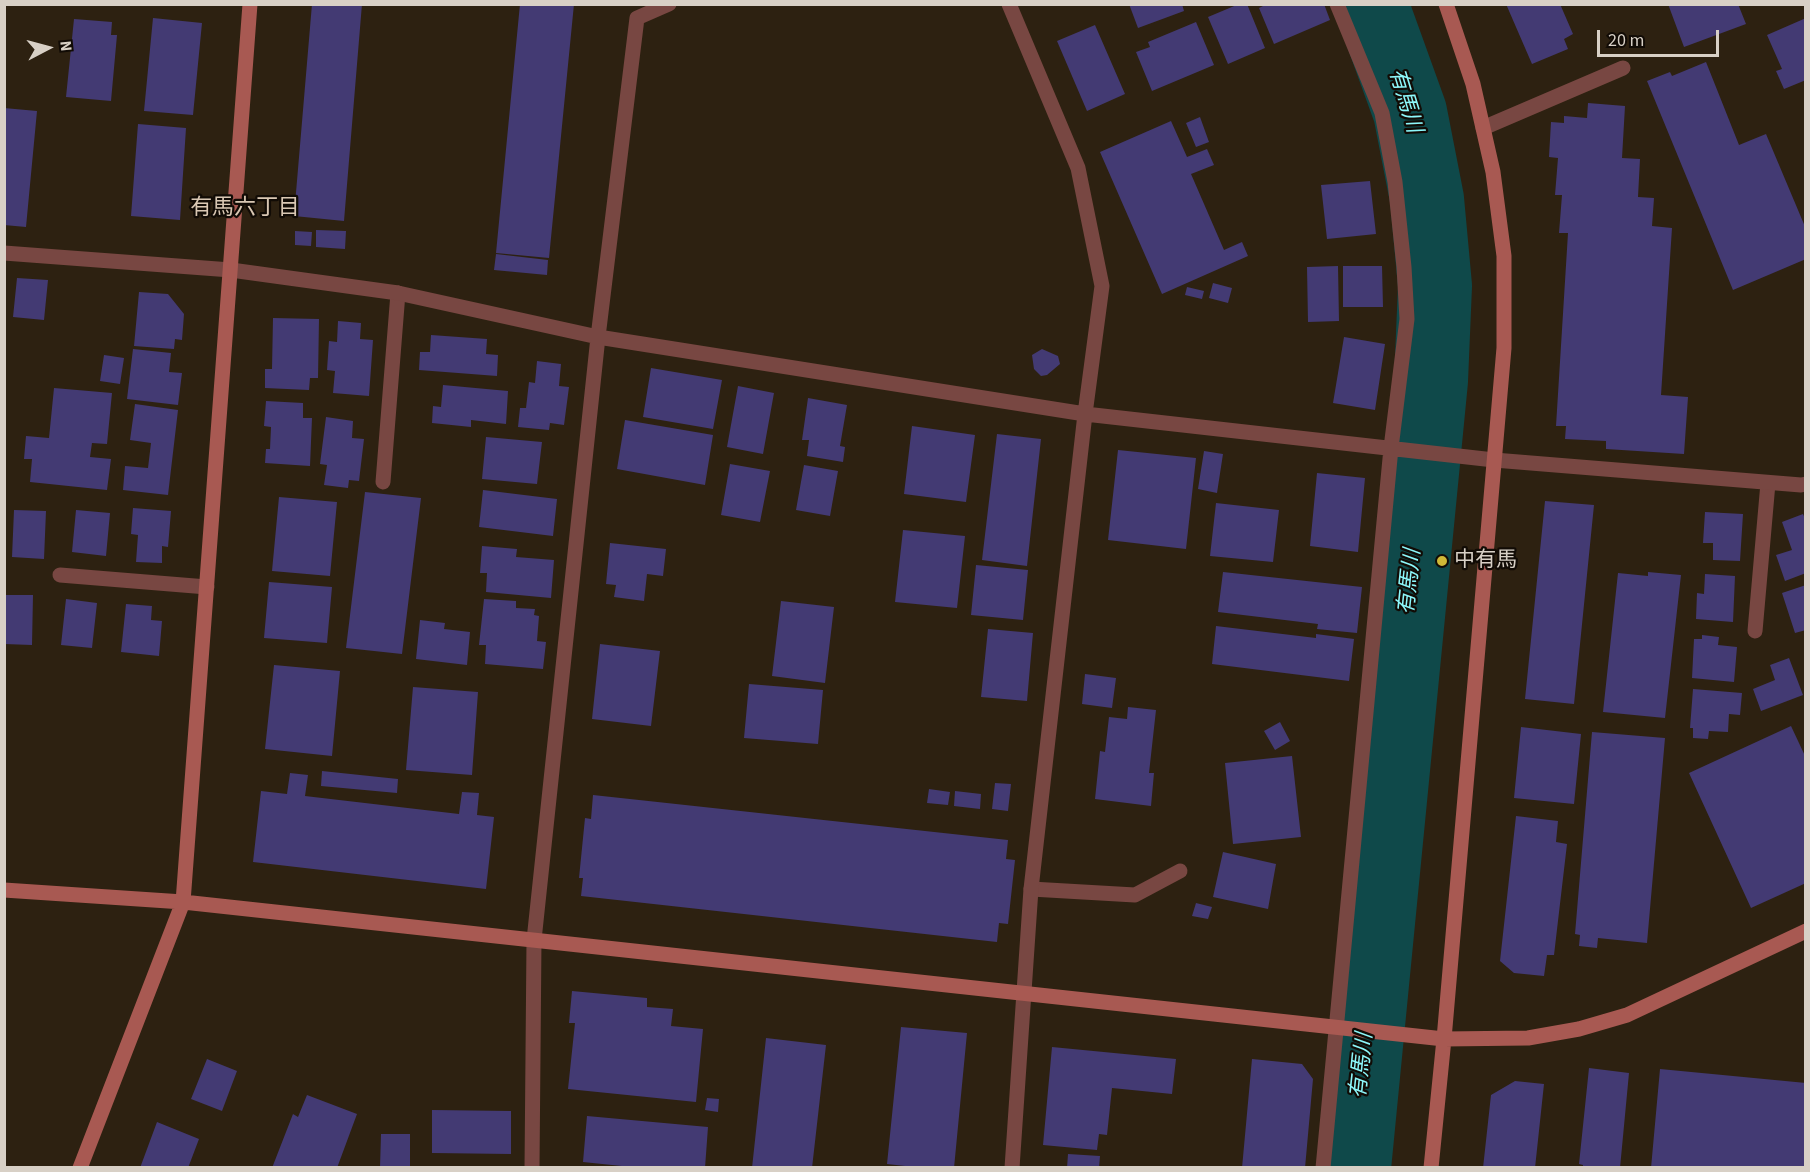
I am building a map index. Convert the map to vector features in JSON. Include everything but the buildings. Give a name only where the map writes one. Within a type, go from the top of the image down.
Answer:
[{"type":"street","points":[[80,1167],[183,902],[250,4]]},
{"type":"street","points":[[532,1167],[534,940],[598,337],[637,18],[669,4]]},
{"type":"street","points":[[1009,4],[1078,168],[1102,286],[1085,414],[1031,889],[1012,1167]]},
{"type":"street","points":[[1323,1167],[1344,1028],[1398,449],[1407,319],[1395,182],[1382,112],[1337,4]]},
{"type":"street","points":[[1431,1167],[1504,348],[1504,256],[1493,172],[1473,84],[1446,4]]},
{"type":"street","points":[[1483,128],[1623,68]]},
{"type":"street","points":[[4,253],[231,270],[398,293],[598,337],[1085,414],[1494,460],[1768,483],[1806,484]]},
{"type":"street","points":[[383,482],[398,293]]},
{"type":"street","points":[[1755,631],[1768,483]]},
{"type":"street","points":[[60,574],[207,587]]},
{"type":"street","points":[[1031,889],[1134,895],[1179,872]]},
{"type":"street","points":[[4,890],[183,902],[1444,1039],[1528,1038],[1579,1029],[1627,1015],[1806,931]]},
{"type":"waterway","name":"有馬川","points":[[1354,1168],[1431,381],[1435,286],[1427,199],[1410,112],[1371,4]]},
{"type":"place","name":"中有馬","points":[[1442,561]]},
{"type":"district","name":"有馬六丁目","points":[[245,209]]}]
